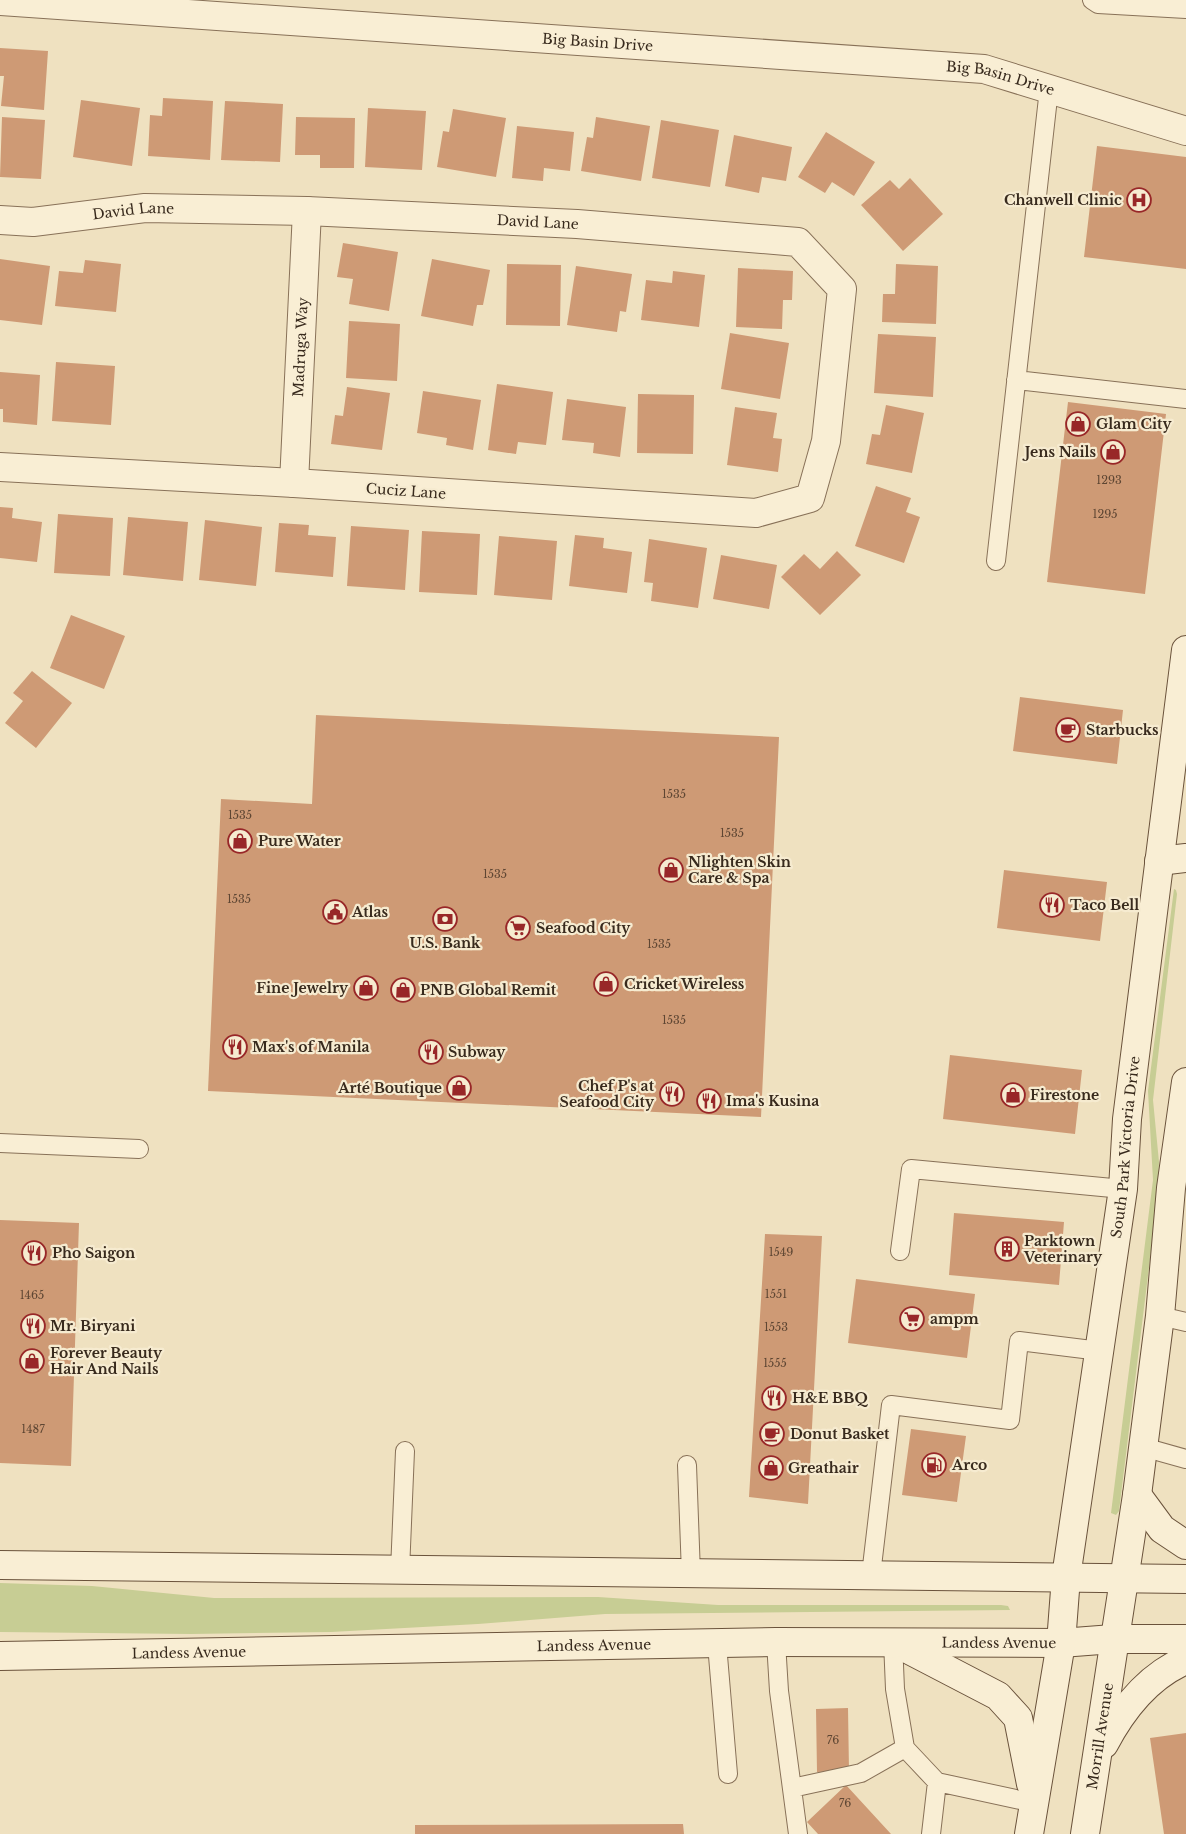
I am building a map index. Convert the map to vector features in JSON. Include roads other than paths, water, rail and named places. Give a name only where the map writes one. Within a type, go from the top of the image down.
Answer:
[{"type":"main road","name":"Big Basin Drive","points":[[3,1],[984,69],[1186,131]]},
{"type":"main road","name":"David Lane","points":[[0,220],[33,222],[145,208],[307,211],[577,224],[798,242],[842,289],[826,441],[810,498]]},
{"type":"main road","name":"Madruga Way","points":[[294,483],[307,211]]},
{"type":"main road","name":"Cuciz Lane","points":[[0,467],[294,483],[756,514],[810,498]]},
{"type":"main road","name":"South Park Victoria Drive","points":[[1060,1643],[1066,1577],[1123,1189],[1127,1119],[1186,650]]},
{"type":"main road","points":[[1159,861],[1186,858]]},
{"type":"main road","points":[[1113,1639],[1143,1447],[1173,1319],[1171,1188],[1186,1082]]},
{"type":"main road","points":[[1137,1495],[1162,1529],[1186,1545]]},
{"type":"main road","points":[[0,1565],[1186,1579]]},
{"type":"main road","name":"Landess Avenue","points":[[0,1656],[776,1642],[1060,1643],[1113,1639],[1186,1639]]},
{"type":"main road","name":"Morrill Avenue","points":[[1084,1834],[1113,1639]]},
{"type":"main road","points":[[893,1641],[998,1696],[1018,1718],[1034,1803]]},
{"type":"main road","points":[[1029,1834],[1060,1643]]},
{"type":"main road","points":[[1096,1758],[1126,1708],[1155,1677],[1186,1660]]},
{"type":"lane","points":[[1092,0],[1098,4],[1186,9]]},
{"type":"lane","points":[[996,561],[1049,89]]},
{"type":"lane","points":[[1016,380],[1186,399]]},
{"type":"lane","points":[[0,1143],[139,1149]]},
{"type":"lane","points":[[900,1251],[912,1169],[1123,1189]]},
{"type":"lane","points":[[871,1576],[891,1405],[1010,1420],[1020,1341],[1100,1351]]},
{"type":"lane","points":[[1143,1447],[1186,1459]]},
{"type":"lane","points":[[400,1571],[405,1451]]},
{"type":"lane","points":[[687,1465],[691,1574]]},
{"type":"lane","points":[[893,1641],[895,1689],[905,1748],[937,1782],[1034,1803]]},
{"type":"lane","points":[[776,1642],[798,1834]]},
{"type":"lane","points":[[717,1644],[728,1774]]},
{"type":"lane","points":[[792,1788],[861,1773],[905,1748]]},
{"type":"lane","points":[[931,1834],[937,1782]]},
{"type":"place","name":"Chanwell Clinic","points":[[1139,200]]},
{"type":"place","name":"Glam City","points":[[1078,424]]},
{"type":"place","name":"Jens Nails","points":[[1113,452]]},
{"type":"place","name":"Starbucks","points":[[1068,730]]},
{"type":"place","name":"Pure Water","points":[[240,841]]},
{"type":"place","name":"Nlighten Skin Care & Spa","points":[[671,870]]},
{"type":"place","name":"Taco Bell","points":[[1052,905]]},
{"type":"place","name":"Atlas","points":[[335,912]]},
{"type":"place","name":"U.S. Bank","points":[[445,919]]},
{"type":"place","name":"Seafood City","points":[[518,928]]},
{"type":"place","name":"Cricket Wireless","points":[[606,984]]},
{"type":"place","name":"Fine Jewelry","points":[[366,988]]},
{"type":"place","name":"PNB Global Remit","points":[[403,990]]},
{"type":"place","name":"Max's of Manila","points":[[235,1047]]},
{"type":"place","name":"Subway","points":[[431,1052]]},
{"type":"place","name":"Arté Boutique","points":[[459,1088]]},
{"type":"place","name":"Chef P's at Seafood City","points":[[672,1094]]},
{"type":"place","name":"Firestone","points":[[1013,1095]]},
{"type":"place","name":"Ima's Kusina","points":[[709,1101]]},
{"type":"place","name":"Parktown Veterinary","points":[[1007,1249]]},
{"type":"place","name":"Pho Saigon","points":[[34,1253]]},
{"type":"place","name":"ampm","points":[[912,1319]]},
{"type":"place","name":"Mr. Biryani","points":[[33,1326]]},
{"type":"place","name":"Forever Beauty Hair And Nails","points":[[32,1361]]},
{"type":"place","name":"H&E BBQ","points":[[774,1398]]},
{"type":"place","name":"Donut Basket","points":[[772,1434]]},
{"type":"place","name":"Arco","points":[[934,1465]]},
{"type":"place","name":"Greathair","points":[[771,1468]]}]
